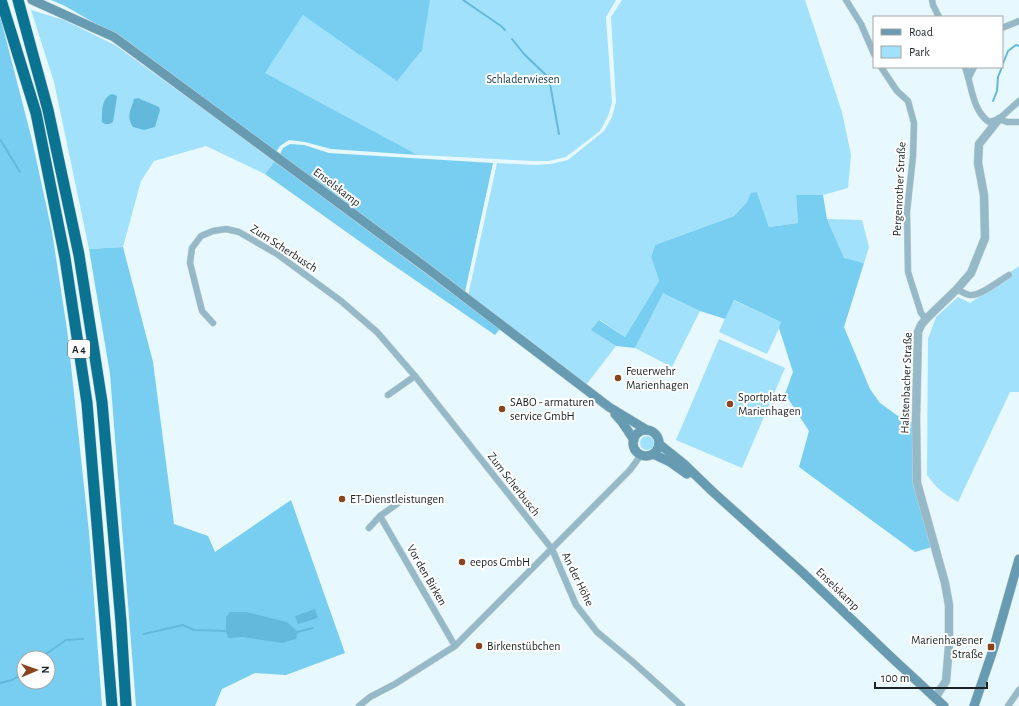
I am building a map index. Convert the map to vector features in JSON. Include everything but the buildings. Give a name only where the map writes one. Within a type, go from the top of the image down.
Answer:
[{"type":"highway","name":"A 4","points":[[1,0],[36,113],[66,266],[87,403],[112,706]]},
{"type":"highway","name":"A 4","points":[[18,0],[48,110],[79,255],[102,402],[121,622],[126,706]]},
{"type":"main road","name":"Enselskamp","points":[[36,1],[114,37],[416,260],[609,407],[656,434],[660,444],[684,464],[712,492],[802,572],[944,706]]},
{"type":"main road","name":"Enselskamp","points":[[609,407],[622,422],[634,440],[636,451],[641,455]]},
{"type":"main road","points":[[634,440],[638,433],[647,430]]},
{"type":"main road","points":[[641,455],[649,456],[654,454],[660,444]]},
{"type":"main road","name":"Enselskamp","points":[[654,454],[670,462],[712,492]]},
{"type":"main road","points":[[974,706],[994,647],[1019,559]]},
{"type":"street","points":[[846,0],[861,24],[873,52]]},
{"type":"street","points":[[932,0],[938,16]]},
{"type":"street","points":[[1003,28],[1019,21]]},
{"type":"street","name":"Pergenrother Straße","points":[[882,68],[897,91],[908,101],[914,123],[913,156],[907,212],[908,272],[921,313],[926,319]]},
{"type":"street","points":[[965,68],[969,77],[973,97],[982,117],[989,122],[999,118],[1007,122],[1019,122]]},
{"type":"street","points":[[969,77],[974,68]]},
{"type":"street","name":"Halstenbacher Straße","points":[[935,698],[946,681],[949,646],[949,605],[917,483],[916,419],[918,332],[921,324],[958,290],[971,273],[985,238],[984,195],[978,163],[979,144],[999,118],[1019,101]]},
{"type":"street","name":"Zum Scherbusch","points":[[213,323],[202,311],[190,263],[192,248],[201,236],[213,231],[226,229],[239,232],[278,254],[341,301],[377,332],[415,376],[552,549]]},
{"type":"street","points":[[958,290],[972,296],[980,293],[1009,275]]},
{"type":"street","points":[[388,395],[415,376]]},
{"type":"street","name":"An der Höhe","points":[[641,455],[630,470],[552,549],[576,605],[597,632],[681,706]]},
{"type":"street","points":[[369,528],[380,516],[401,501]]},
{"type":"street","name":"Vor den Birken","points":[[380,516],[455,646]]},
{"type":"street","points":[[359,706],[370,697],[395,684],[455,646],[552,549]]},
{"type":"street","points":[[1008,706],[1019,690]]},
{"type":"green space","name":"Schladerwiesen","points":[[312,0],[616,0],[606,17],[612,103],[608,116],[600,131],[566,157],[549,161],[418,155],[264,73],[303,15],[310,19]]},
{"type":"green space","points":[[622,0],[805,0],[842,112],[851,155],[848,188],[823,195],[796,195],[798,223],[769,227],[757,192],[734,216],[655,245],[651,257],[659,281],[625,337],[600,320],[592,330],[616,346],[586,385],[468,296],[497,163],[534,165],[551,164],[568,160],[604,131],[612,117],[616,102],[611,17]]},
{"type":"green space","points":[[31,10],[64,20],[115,45],[275,161],[265,174],[206,146],[154,161],[141,181],[123,247],[89,249],[54,82]]},
{"type":"green space","points":[[827,219],[862,220],[869,247],[864,263],[844,259]]},
{"type":"green space","points":[[1019,266],[1019,392],[1010,392],[958,502],[949,497],[933,483],[927,475],[928,339],[936,317],[958,297],[970,303],[1011,276],[1009,273]]},
{"type":"green space","points":[[663,292],[700,311],[672,367],[635,348]]},
{"type":"green space","points":[[733,300],[782,322],[767,354],[719,332]]},
{"type":"green space","name":"Sportplatz Marienhagen","points":[[719,339],[785,368],[742,468],[676,440]]},
{"type":"green space","points":[[644,436],[650,436],[654,440],[654,446],[650,450],[644,450],[640,446],[640,440]]},
{"type":"shaded area","points":[[51,0],[430,0],[422,50],[397,81],[303,15],[265,73],[418,155],[331,149],[305,142],[289,140],[280,146],[276,152],[115,35],[65,6]]},
{"type":"shaded area","points":[[0,16],[32,140],[52,232],[67,329],[89,532],[102,706],[0,706]]},
{"type":"shaded area","points":[[112,94],[117,96],[113,122],[106,124],[102,122],[103,106],[108,96]]},
{"type":"shaded area","points":[[138,98],[159,107],[160,110],[155,127],[144,130],[133,127],[129,116],[134,99]]},
{"type":"shaded area","points":[[290,144],[304,145],[329,153],[493,163],[465,292],[280,154],[283,148]]},
{"type":"shaded area","points":[[275,161],[500,329],[495,335],[265,174]]},
{"type":"shaded area","points":[[757,192],[769,227],[798,223],[796,195],[823,195],[827,219],[844,258],[864,263],[844,327],[870,389],[880,403],[898,416],[912,422],[914,486],[932,547],[915,552],[799,467],[809,431],[785,394],[793,372],[779,328],[781,322],[734,300],[725,319],[700,311],[663,293],[635,348],[616,346],[591,330],[599,320],[625,337],[659,281],[651,257],[655,245],[734,216],[747,202],[751,193]]},
{"type":"shaded area","points":[[123,247],[153,362],[174,524],[208,536],[215,552],[291,500],[345,653],[286,675],[255,673],[222,689],[215,706],[136,706],[110,374],[89,249]]},
{"type":"shaded area","points":[[315,609],[318,618],[298,624],[295,616]]},
{"type":"shaded area","points":[[230,612],[247,612],[287,622],[298,632],[296,639],[282,643],[243,637],[228,638],[226,631],[226,617]]},
{"type":"waterway","points":[[463,0],[505,30]]},
{"type":"waterway","points":[[512,39],[524,54],[549,78],[559,134]]},
{"type":"waterway","points":[[1003,64],[1008,51],[1016,45],[1019,46]]},
{"type":"waterway","points":[[993,101],[997,91],[998,77],[1002,68]]},
{"type":"waterway","points":[[0,139],[20,172]]},
{"type":"waterway","points":[[144,634],[183,625],[194,630],[228,631]]},
{"type":"waterway","points":[[297,632],[313,628]]},
{"type":"waterway","points":[[52,650],[66,640],[83,639]]},
{"type":"waterway","points":[[0,683],[16,678]]},
{"type":"place","name":"Feuerwehr Marienhagen","points":[[618,378]]},
{"type":"place","name":"Sportplatz Marienhagen","points":[[730,404]]},
{"type":"place","name":"SABO - armaturen service GmbH","points":[[502,409]]},
{"type":"place","name":"ET-Dienstleistungen","points":[[342,499]]},
{"type":"place","name":"eepos GmbH","points":[[462,562]]},
{"type":"place","name":"Birkenstübchen","points":[[479,646]]},
{"type":"place","name":"Marienhagener Straße","points":[[991,647]]}]
